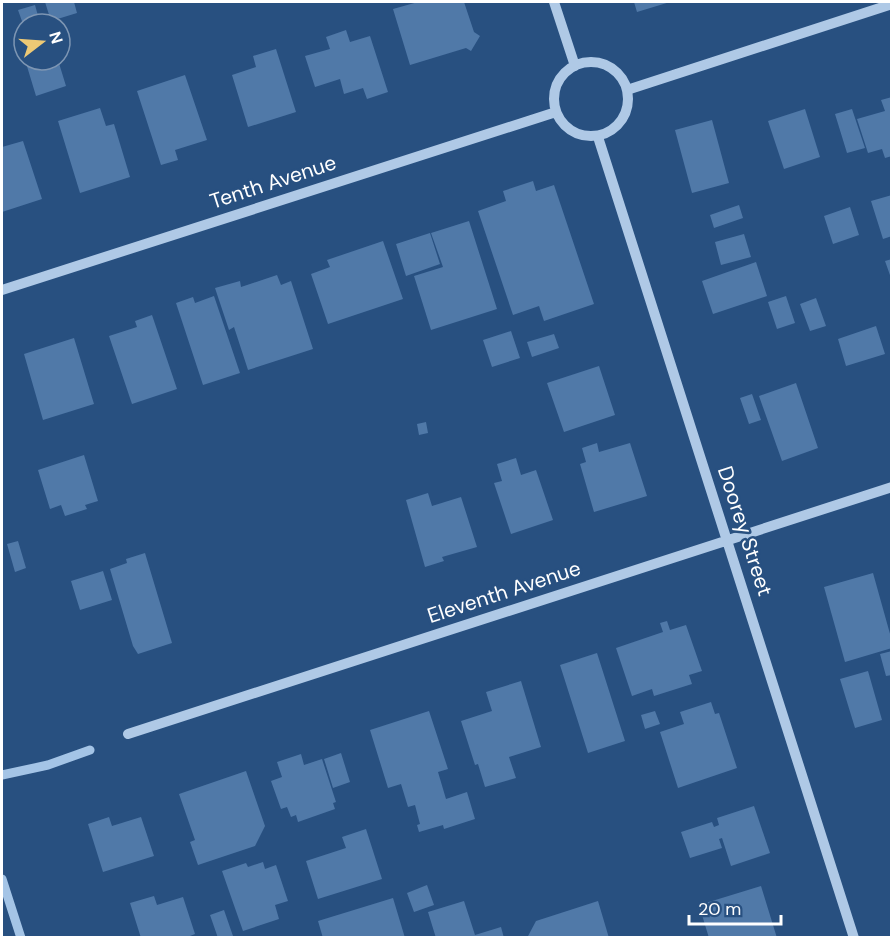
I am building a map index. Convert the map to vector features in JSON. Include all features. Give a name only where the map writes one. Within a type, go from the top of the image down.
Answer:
[{"type":"street","points":[[554,2],[575,66]]},
{"type":"street","points":[[627,90],[891,4]]},
{"type":"street","points":[[585,62],[607,65],[623,80],[627,90],[626,115],[619,125],[609,132],[587,137],[577,134],[568,129],[556,112],[554,90],[565,72],[575,66],[585,62]]},
{"type":"street","name":"Tenth Avenue","points":[[2,290],[556,112]]},
{"type":"street","name":"Doorey Street","points":[[598,136],[854,938]]},
{"type":"street","name":"Eleventh Avenue","points":[[128,734],[891,487]]},
{"type":"building","points":[[45,2],[74,2],[77,13],[72,15],[72,12],[48,12]]},
{"type":"building","points":[[418,2],[464,2],[474,32],[480,36],[471,51],[466,48],[410,65],[393,9]]},
{"type":"building","points":[[634,2],[670,2],[637,12]]},
{"type":"building","points":[[35,5],[37,12],[19,12],[18,10]]},
{"type":"building","points":[[346,30],[350,42],[370,36],[388,92],[367,99],[363,88],[344,94],[340,79],[315,87],[305,56],[330,49],[326,37]]},
{"type":"building","points":[[276,49],[296,112],[248,127],[232,75],[256,67],[253,56]]},
{"type":"building","points":[[29,72],[62,72],[66,86],[36,96]]},
{"type":"building","points":[[185,75],[207,140],[175,150],[178,160],[161,165],[137,91]]},
{"type":"building","points":[[892,97],[892,156],[885,158],[882,149],[868,153],[857,119],[885,111],[881,100]]},
{"type":"building","points":[[100,108],[106,126],[114,124],[130,177],[80,193],[58,121]]},
{"type":"building","points":[[805,109],[820,157],[784,169],[768,121]]},
{"type":"building","points":[[852,109],[865,148],[847,153],[835,114]]},
{"type":"building","points":[[712,120],[729,183],[692,193],[675,130]]},
{"type":"building","points":[[23,141],[42,199],[2,212],[2,147]]},
{"type":"building","points":[[533,181],[536,191],[554,185],[594,304],[544,321],[539,306],[513,315],[478,211],[506,201],[503,191]]},
{"type":"building","points":[[892,195],[892,236],[883,239],[871,201]]},
{"type":"building","points":[[739,205],[743,218],[714,228],[710,215]]},
{"type":"building","points":[[850,207],[859,235],[833,244],[824,216]]},
{"type":"building","points":[[469,221],[497,309],[431,330],[414,276],[443,267],[431,233]]},
{"type":"building","points":[[430,233],[440,264],[406,276],[396,244]]},
{"type":"building","points":[[744,234],[751,257],[721,265],[715,242]]},
{"type":"building","points":[[383,241],[403,299],[328,324],[311,274],[330,267],[327,260]]},
{"type":"building","points":[[892,259],[892,278],[891,278],[885,261]]},
{"type":"building","points":[[756,262],[767,296],[713,314],[702,281]]},
{"type":"building","points":[[277,275],[281,285],[291,281],[313,349],[248,370],[234,327],[229,330],[215,288],[240,281],[241,287]]},
{"type":"building","points":[[214,296],[240,373],[203,385],[176,303],[193,297],[195,303]]},
{"type":"building","points":[[786,296],[795,323],[777,329],[768,302]]},
{"type":"building","points":[[816,298],[826,326],[810,331],[800,304]]},
{"type":"building","points":[[152,315],[177,389],[132,404],[109,336],[137,327],[135,321]]},
{"type":"building","points":[[876,326],[885,354],[846,366],[838,339]]},
{"type":"building","points":[[511,331],[520,358],[492,367],[483,340]]},
{"type":"building","points":[[554,334],[559,348],[532,357],[527,342]]},
{"type":"building","points":[[74,338],[94,404],[43,420],[24,354]]},
{"type":"building","points":[[599,366],[615,415],[564,432],[547,383]]},
{"type":"building","points":[[796,383],[818,448],[782,461],[759,396]]},
{"type":"building","points":[[752,394],[761,420],[749,424],[740,398]]},
{"type":"building","points":[[426,422],[428,433],[419,435],[417,424]]},
{"type":"building","points":[[597,443],[599,452],[630,443],[647,496],[594,512],[580,464],[586,462],[582,448]]},
{"type":"building","points":[[84,455],[98,501],[85,505],[87,509],[65,516],[61,505],[50,509],[38,470]]},
{"type":"building","points":[[516,458],[521,475],[536,470],[553,520],[511,534],[494,483],[502,481],[497,464]]},
{"type":"building","points":[[428,493],[432,506],[461,497],[477,547],[442,557],[444,561],[425,567],[406,500]]},
{"type":"building","points":[[18,541],[26,568],[15,572],[7,544]]},
{"type":"building","points":[[145,553],[172,643],[138,654],[133,646],[110,569],[127,563],[126,559]]},
{"type":"building","points":[[103,571],[112,600],[80,610],[71,581]]},
{"type":"building","points":[[873,573],[892,648],[845,662],[824,587]]},
{"type":"building","points":[[667,621],[670,630],[686,625],[702,671],[689,675],[692,684],[654,696],[652,689],[632,696],[616,648],[663,632],[660,623]]},
{"type":"building","points":[[892,651],[892,675],[886,676],[880,654]]},
{"type":"building","points":[[597,653],[625,741],[588,753],[560,665]]},
{"type":"building","points":[[868,671],[882,720],[855,728],[840,679]]},
{"type":"building","points":[[521,681],[541,747],[509,757],[516,778],[485,787],[478,764],[475,765],[461,721],[492,711],[486,692]]},
{"type":"building","points":[[711,702],[715,714],[719,713],[737,768],[678,788],[660,732],[684,724],[680,712]]},
{"type":"building","points":[[429,711],[448,769],[438,772],[446,799],[467,792],[475,819],[444,829],[443,825],[419,832],[417,825],[420,824],[415,805],[408,807],[401,784],[388,788],[370,730]]},
{"type":"building","points":[[655,711],[660,724],[645,729],[641,715]]},
{"type":"building","points":[[341,753],[350,782],[333,788],[324,759]]},
{"type":"building","points":[[301,754],[304,765],[322,759],[336,802],[333,803],[335,809],[298,822],[296,815],[291,817],[287,807],[281,809],[271,781],[282,777],[277,762]]},
{"type":"building","points":[[246,771],[265,826],[255,846],[198,865],[190,842],[195,840],[179,794]]},
{"type":"building","points":[[754,806],[770,853],[731,866],[722,838],[719,839],[722,848],[690,858],[681,832],[712,822],[714,827],[719,825],[717,818]]},
{"type":"building","points":[[109,817],[112,826],[141,817],[154,856],[103,872],[88,824]]},
{"type":"building","points":[[366,829],[382,879],[318,899],[306,861],[346,848],[342,837]]},
{"type":"building","points":[[263,862],[265,869],[276,865],[288,901],[275,905],[279,919],[243,931],[222,871],[246,863],[248,867]]},
{"type":"building","points":[[427,885],[434,905],[414,912],[407,893]]},
{"type":"building","points":[[761,886],[777,938],[709,938],[699,905]]},
{"type":"building","points":[[154,896],[157,905],[183,897],[195,934],[185,938],[141,938],[130,903]]},
{"type":"building","points":[[393,898],[405,938],[323,938],[318,921]]},
{"type":"building","points":[[464,901],[475,935],[501,927],[504,938],[436,938],[428,912]]},
{"type":"building","points":[[598,901],[609,938],[527,938],[536,921]]},
{"type":"building","points":[[224,910],[233,936],[218,938],[210,915]]},
{"type":"waterway","points":[[2,775],[48,765],[90,750]]},
{"type":"waterway","points":[[2,879],[21,938]]}]
